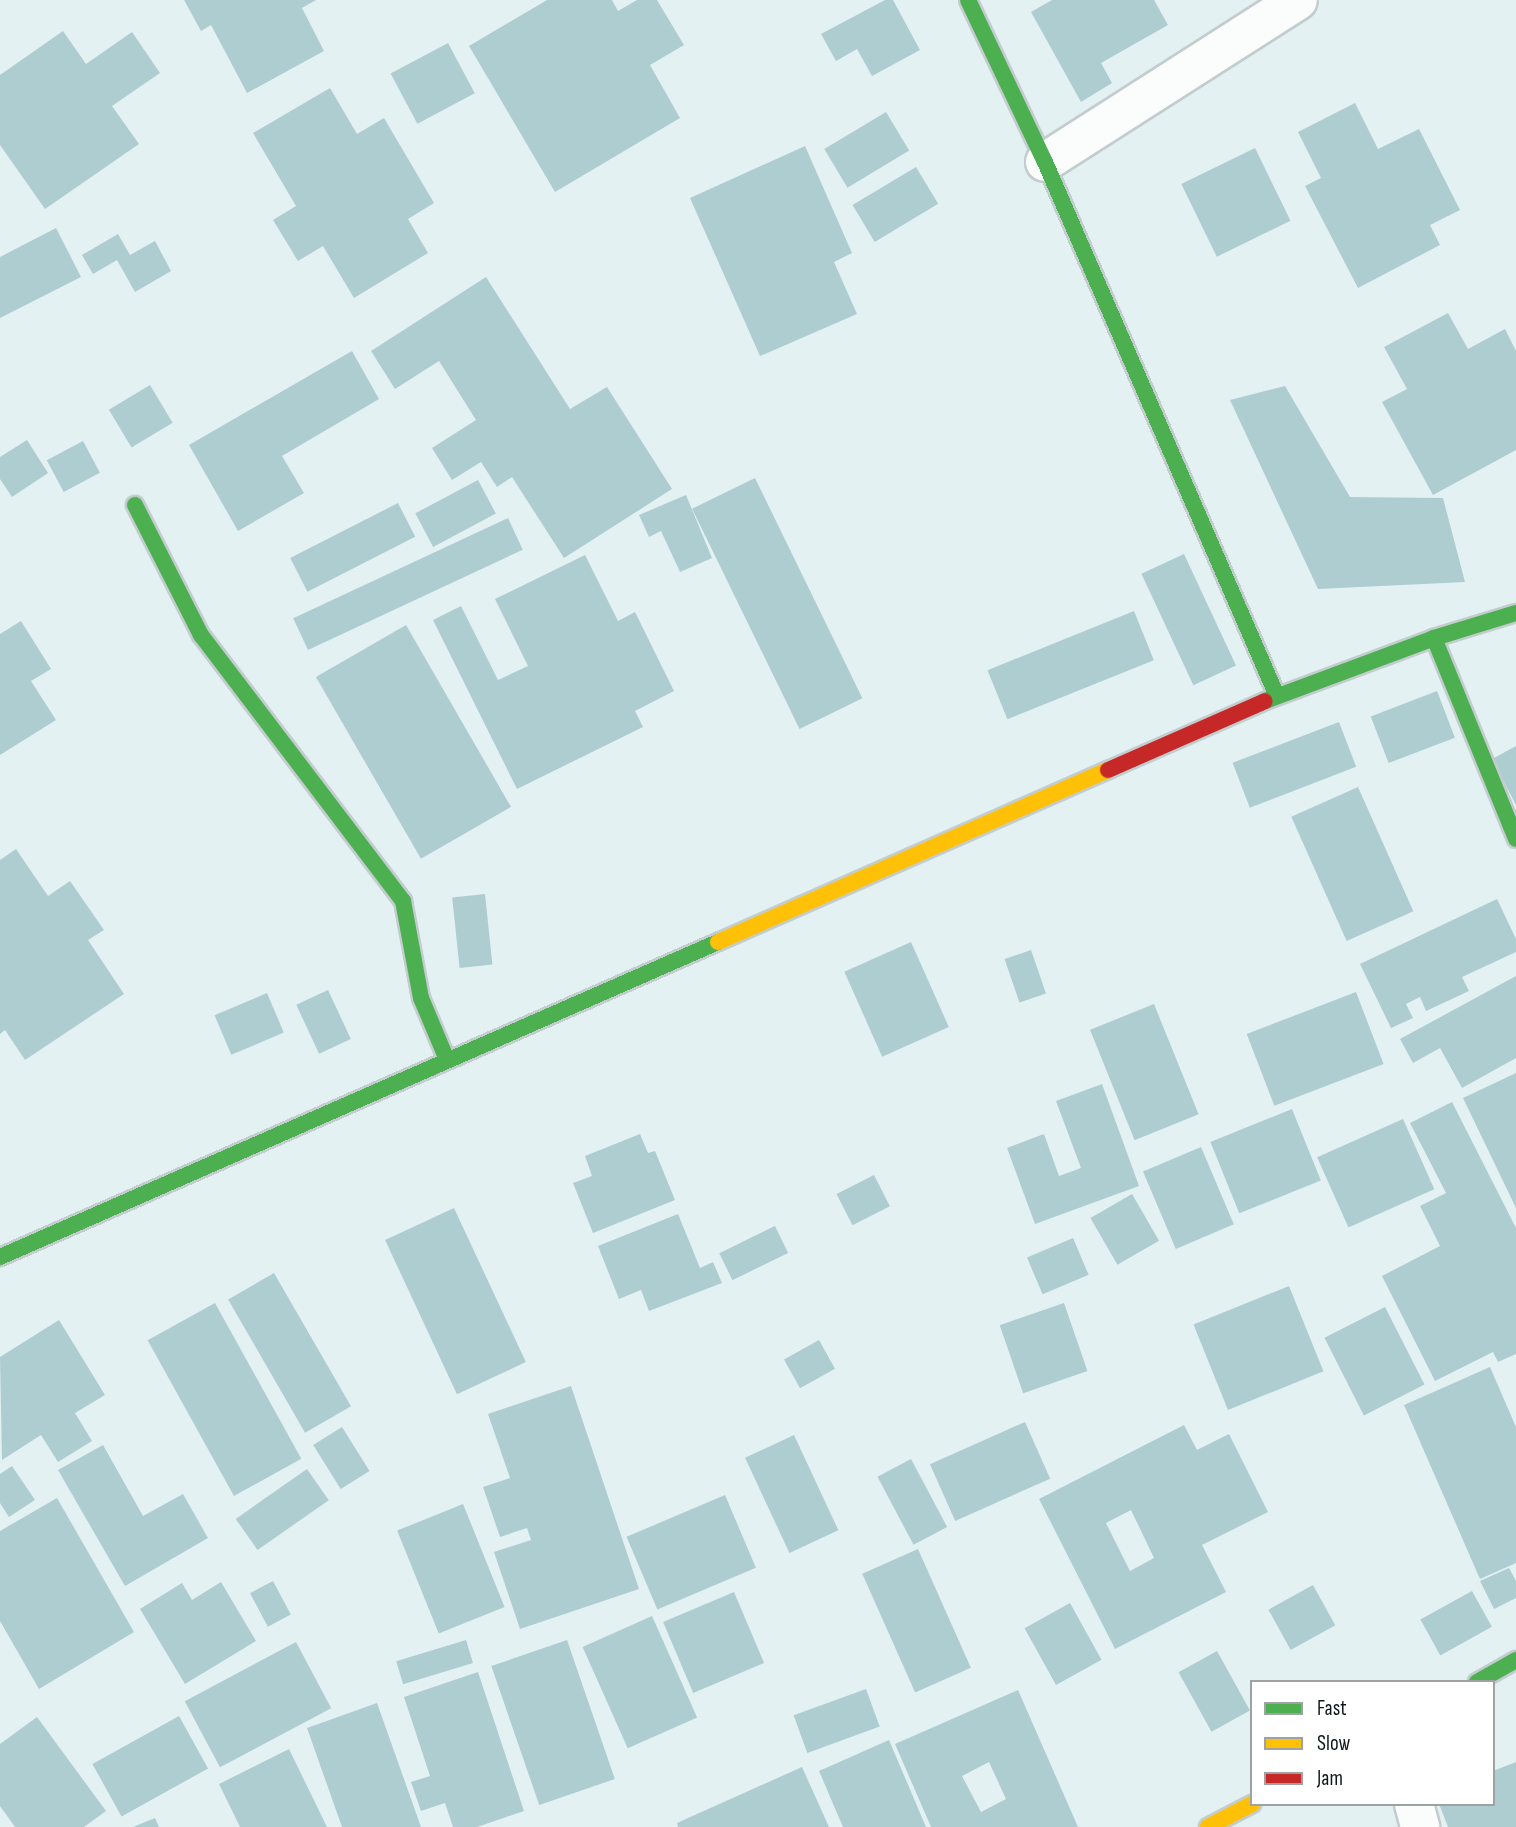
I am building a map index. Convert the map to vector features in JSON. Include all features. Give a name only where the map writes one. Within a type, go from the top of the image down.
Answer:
[{"type":"street","points":[[968,0],[1045,162],[1277,696]]},
{"type":"street","points":[[1045,162],[1298,0]]},
{"type":"street","points":[[135,505],[201,635],[403,901],[421,998],[447,1060]]},
{"type":"street","points":[[0,1257],[1277,696],[1434,638],[1516,613]]},
{"type":"street","points":[[1434,638],[1516,839]]},
{"type":"street","points":[[1481,1680],[1516,1660]]},
{"type":"street","points":[[1208,1827],[1250,1805]]},
{"type":"street","points":[[1415,1806],[1420,1827]]},
{"type":"building","points":[[184,0],[316,0],[302,8],[324,51],[247,93],[211,25],[201,31]]},
{"type":"building","points":[[547,0],[612,0],[618,11],[637,0],[657,0],[684,45],[650,65],[680,118],[555,192],[469,46]]},
{"type":"building","points":[[885,0],[893,0],[920,50],[872,76],[857,49],[836,61],[821,34]]},
{"type":"building","points":[[1052,0],[1154,0],[1168,25],[1101,63],[1112,83],[1081,102],[1031,12]]},
{"type":"building","points":[[63,31],[86,64],[132,32],[160,73],[112,106],[139,144],[45,209],[0,145],[0,75]]},
{"type":"building","points":[[448,43],[475,93],[417,124],[391,74]]},
{"type":"building","points":[[330,88],[357,134],[384,118],[434,203],[408,219],[428,253],[354,298],[323,246],[298,261],[273,220],[296,206],[253,133]]},
{"type":"building","points":[[1355,103],[1378,149],[1419,129],[1460,210],[1430,225],[1440,245],[1358,288],[1305,186],[1321,178],[1298,132]]},
{"type":"building","points":[[886,112],[909,151],[847,188],[824,149]]},
{"type":"building","points":[[805,146],[852,253],[834,262],[857,314],[760,356],[690,198]]},
{"type":"building","points":[[1255,148],[1291,221],[1217,257],[1181,184]]},
{"type":"building","points":[[916,167],[938,204],[875,242],[853,205]]},
{"type":"building","points":[[56,228],[81,277],[0,318],[0,257]]},
{"type":"building","points":[[118,234],[130,255],[155,241],[171,271],[135,292],[117,260],[93,274],[82,255]]},
{"type":"building","points":[[486,277],[570,409],[607,387],[672,489],[564,558],[512,477],[497,487],[481,462],[452,480],[432,448],[476,420],[439,361],[395,389],[371,351]]},
{"type":"building","points":[[1448,313],[1468,349],[1505,329],[1516,351],[1516,450],[1433,495],[1382,402],[1407,389],[1384,347]]},
{"type":"building","points":[[352,351],[379,399],[282,456],[304,493],[238,531],[189,445]]},
{"type":"building","points":[[150,385],[173,423],[132,447],[109,410]]},
{"type":"building","points":[[1285,386],[1350,497],[1443,498],[1465,582],[1318,589],[1230,400]]},
{"type":"building","points":[[27,440],[48,473],[12,497],[0,479],[0,457]]},
{"type":"building","points":[[83,441],[100,473],[64,492],[47,460]]},
{"type":"building","points":[[755,478],[862,698],[799,729],[692,509]]},
{"type":"building","points":[[478,480],[496,514],[433,547],[415,513]]},
{"type":"building","points":[[686,495],[712,558],[680,572],[661,531],[649,537],[639,515]]},
{"type":"building","points":[[398,503],[415,537],[307,592],[290,558]]},
{"type":"building","points":[[508,518],[523,550],[308,650],[293,618]]},
{"type":"building","points":[[1184,554],[1236,665],[1193,685],[1141,574]]},
{"type":"building","points":[[585,555],[618,621],[635,612],[674,691],[635,711],[643,727],[517,789],[433,620],[461,606],[498,680],[528,666],[495,599]]},
{"type":"building","points":[[1134,611],[1154,660],[1007,719],[988,670]]},
{"type":"building","points":[[21,621],[51,669],[31,681],[56,720],[0,755],[0,634]]},
{"type":"building","points":[[406,625],[511,807],[421,859],[316,677]]},
{"type":"building","points":[[1437,691],[1455,738],[1389,763],[1371,716]]},
{"type":"building","points":[[1339,722],[1356,767],[1250,808],[1233,763]]},
{"type":"building","points":[[1516,746],[1516,805],[1492,759]]},
{"type":"building","points":[[1358,787],[1413,911],[1347,941],[1291,817]]},
{"type":"building","points":[[16,849],[48,896],[70,881],[104,930],[88,940],[124,994],[25,1060],[5,1030],[0,1034],[0,860]]},
{"type":"building","points":[[485,894],[492,965],[460,968],[452,897]]},
{"type":"building","points":[[1497,899],[1516,939],[1516,952],[1462,977],[1469,991],[1426,1011],[1420,997],[1406,1004],[1413,1018],[1391,1028],[1360,964]]},
{"type":"building","points":[[911,942],[949,1027],[882,1057],[844,972]]},
{"type":"building","points":[[1031,950],[1046,993],[1020,1003],[1005,959]]},
{"type":"building","points":[[1516,976],[1516,1058],[1462,1088],[1440,1048],[1413,1063],[1400,1039]]},
{"type":"building","points":[[328,990],[351,1039],[319,1054],[296,1005]]},
{"type":"building","points":[[1356,992],[1384,1064],[1274,1106],[1247,1034]]},
{"type":"building","points":[[267,993],[284,1033],[231,1055],[215,1015]]},
{"type":"building","points":[[1154,1004],[1199,1114],[1135,1140],[1090,1030]]},
{"type":"building","points":[[1516,1073],[1516,1208],[1463,1098]]},
{"type":"building","points":[[1102,1084],[1139,1186],[1035,1224],[1007,1148],[1044,1134],[1059,1176],[1081,1168],[1056,1101]]},
{"type":"building","points":[[1452,1102],[1516,1228],[1516,1354],[1498,1362],[1493,1352],[1435,1381],[1382,1276],[1440,1246],[1420,1206],[1446,1193],[1410,1123]]},
{"type":"building","points":[[1292,1109],[1321,1180],[1239,1213],[1210,1142]]},
{"type":"building","points":[[1403,1119],[1434,1189],[1348,1228],[1317,1157]]},
{"type":"building","points":[[640,1134],[648,1153],[655,1151],[675,1200],[593,1233],[573,1183],[592,1176],[585,1156]]},
{"type":"building","points":[[1201,1147],[1234,1224],[1176,1249],[1143,1172]]},
{"type":"building","points":[[874,1175],[890,1206],[852,1225],[837,1194]]},
{"type":"building","points":[[1132,1194],[1159,1241],[1117,1265],[1090,1218]]},
{"type":"building","points":[[454,1208],[526,1362],[457,1394],[385,1240]]},
{"type":"building","points":[[678,1214],[700,1268],[713,1262],[722,1283],[649,1311],[641,1290],[619,1299],[598,1246]]},
{"type":"building","points":[[775,1226],[788,1253],[732,1280],[719,1253]]},
{"type":"building","points":[[1073,1238],[1089,1275],[1043,1294],[1027,1258]]},
{"type":"building","points":[[274,1273],[351,1406],[305,1433],[228,1300]]},
{"type":"building","points":[[1289,1286],[1323,1371],[1228,1410],[1194,1325]]},
{"type":"building","points":[[215,1303],[301,1459],[234,1496],[148,1340]]},
{"type":"building","points":[[1064,1303],[1087,1371],[1023,1393],[1000,1325]]},
{"type":"building","points":[[1385,1307],[1424,1385],[1364,1415],[1324,1338]]},
{"type":"building","points":[[59,1320],[105,1395],[75,1413],[92,1441],[58,1462],[41,1435],[2,1460],[0,1357]]},
{"type":"building","points":[[819,1340],[835,1369],[800,1388],[784,1359]]},
{"type":"building","points":[[1490,1367],[1516,1427],[1516,1563],[1480,1579],[1404,1405]]},
{"type":"building","points":[[571,1386],[639,1589],[520,1629],[494,1552],[531,1540],[527,1528],[500,1537],[483,1487],[510,1478],[488,1414]]},
{"type":"building","points":[[1025,1422],[1050,1479],[955,1521],[930,1464]]},
{"type":"building","points":[[1184,1425],[1197,1450],[1229,1434],[1268,1512],[1202,1545],[1226,1592],[1115,1649],[1039,1499]],"holes":[[[1131,1510],[1154,1558],[1130,1571],[1106,1523]]]},
{"type":"building","points":[[342,1427],[370,1471],[341,1489],[313,1445]]},
{"type":"building","points":[[794,1435],[838,1530],[789,1553],[745,1458]]},
{"type":"building","points":[[103,1445],[143,1516],[183,1494],[208,1538],[125,1586],[58,1470]]},
{"type":"building","points":[[911,1459],[947,1527],[914,1545],[877,1477]]},
{"type":"building","points":[[12,1466],[35,1500],[9,1517],[0,1503],[0,1474]]},
{"type":"building","points":[[307,1469],[329,1500],[258,1550],[236,1519]]},
{"type":"building","points":[[725,1495],[756,1568],[657,1610],[627,1537]]},
{"type":"building","points":[[57,1498],[134,1632],[39,1689],[0,1621],[0,1531]]},
{"type":"building","points":[[463,1504],[505,1607],[439,1634],[397,1531]]},
{"type":"building","points":[[918,1549],[971,1668],[915,1693],[862,1574]]},
{"type":"building","points":[[1509,1568],[1516,1581],[1516,1598],[1494,1609],[1480,1581]]},
{"type":"building","points":[[273,1581],[291,1615],[268,1627],[250,1593]]},
{"type":"building","points":[[221,1582],[256,1641],[185,1684],[140,1609],[182,1583],[192,1600]]},
{"type":"building","points":[[1313,1585],[1335,1625],[1291,1650],[1268,1610]]},
{"type":"building","points":[[1472,1591],[1492,1627],[1440,1655],[1420,1620]]},
{"type":"building","points":[[734,1592],[764,1663],[693,1693],[663,1622]]},
{"type":"building","points":[[1070,1603],[1102,1660],[1056,1685],[1025,1628]]},
{"type":"building","points":[[652,1616],[697,1717],[628,1748],[583,1647]]},
{"type":"building","points":[[466,1640],[473,1663],[403,1684],[396,1661]]},
{"type":"building","points":[[567,1640],[615,1779],[539,1805],[491,1666]]},
{"type":"building","points":[[296,1642],[331,1708],[220,1767],[185,1701]]},
{"type":"building","points":[[1217,1651],[1250,1710],[1211,1732],[1179,1672]]},
{"type":"building","points":[[478,1672],[524,1811],[477,1827],[453,1827],[445,1803],[421,1811],[411,1782],[430,1776],[404,1697]]},
{"type":"building","points":[[866,1689],[880,1727],[807,1753],[794,1715]]},
{"type":"building","points":[[1018,1690],[1078,1827],[931,1827],[895,1744]],"holes":[[[989,1762],[1006,1799],[981,1812],[962,1776]]]},
{"type":"building","points":[[377,1703],[421,1827],[342,1827],[307,1728]]},
{"type":"building","points":[[179,1716],[208,1768],[122,1816],[92,1764]]},
{"type":"building","points":[[37,1717],[106,1811],[84,1827],[15,1827],[0,1806],[0,1744]]},
{"type":"building","points":[[889,1740],[926,1827],[843,1827],[819,1771]]},
{"type":"building","points":[[289,1749],[327,1827],[240,1827],[219,1784]]},
{"type":"building","points":[[1516,1762],[1516,1827],[1448,1827],[1440,1806],[1495,1806],[1495,1770]]},
{"type":"building","points":[[802,1767],[829,1827],[678,1827],[677,1823]]},
{"type":"building","points":[[155,1818],[159,1827],[133,1827]]},
{"type":"traffic: fast","points":[[968,0],[1045,162],[1277,696]]},
{"type":"traffic: fast","points":[[135,505],[201,635],[403,901],[421,998],[447,1060]]},
{"type":"traffic: fast","points":[[1265,701],[1434,638],[1516,613]]},
{"type":"traffic: fast","points":[[1434,638],[1516,839]]},
{"type":"traffic: fast","points":[[0,1257],[718,942]]},
{"type":"traffic: fast","points":[[1481,1680],[1516,1660]]},
{"type":"traffic: slow","points":[[718,942],[1108,770]]},
{"type":"traffic: slow","points":[[1208,1827],[1250,1805]]},
{"type":"traffic: jam","points":[[1108,770],[1265,701]]}]
